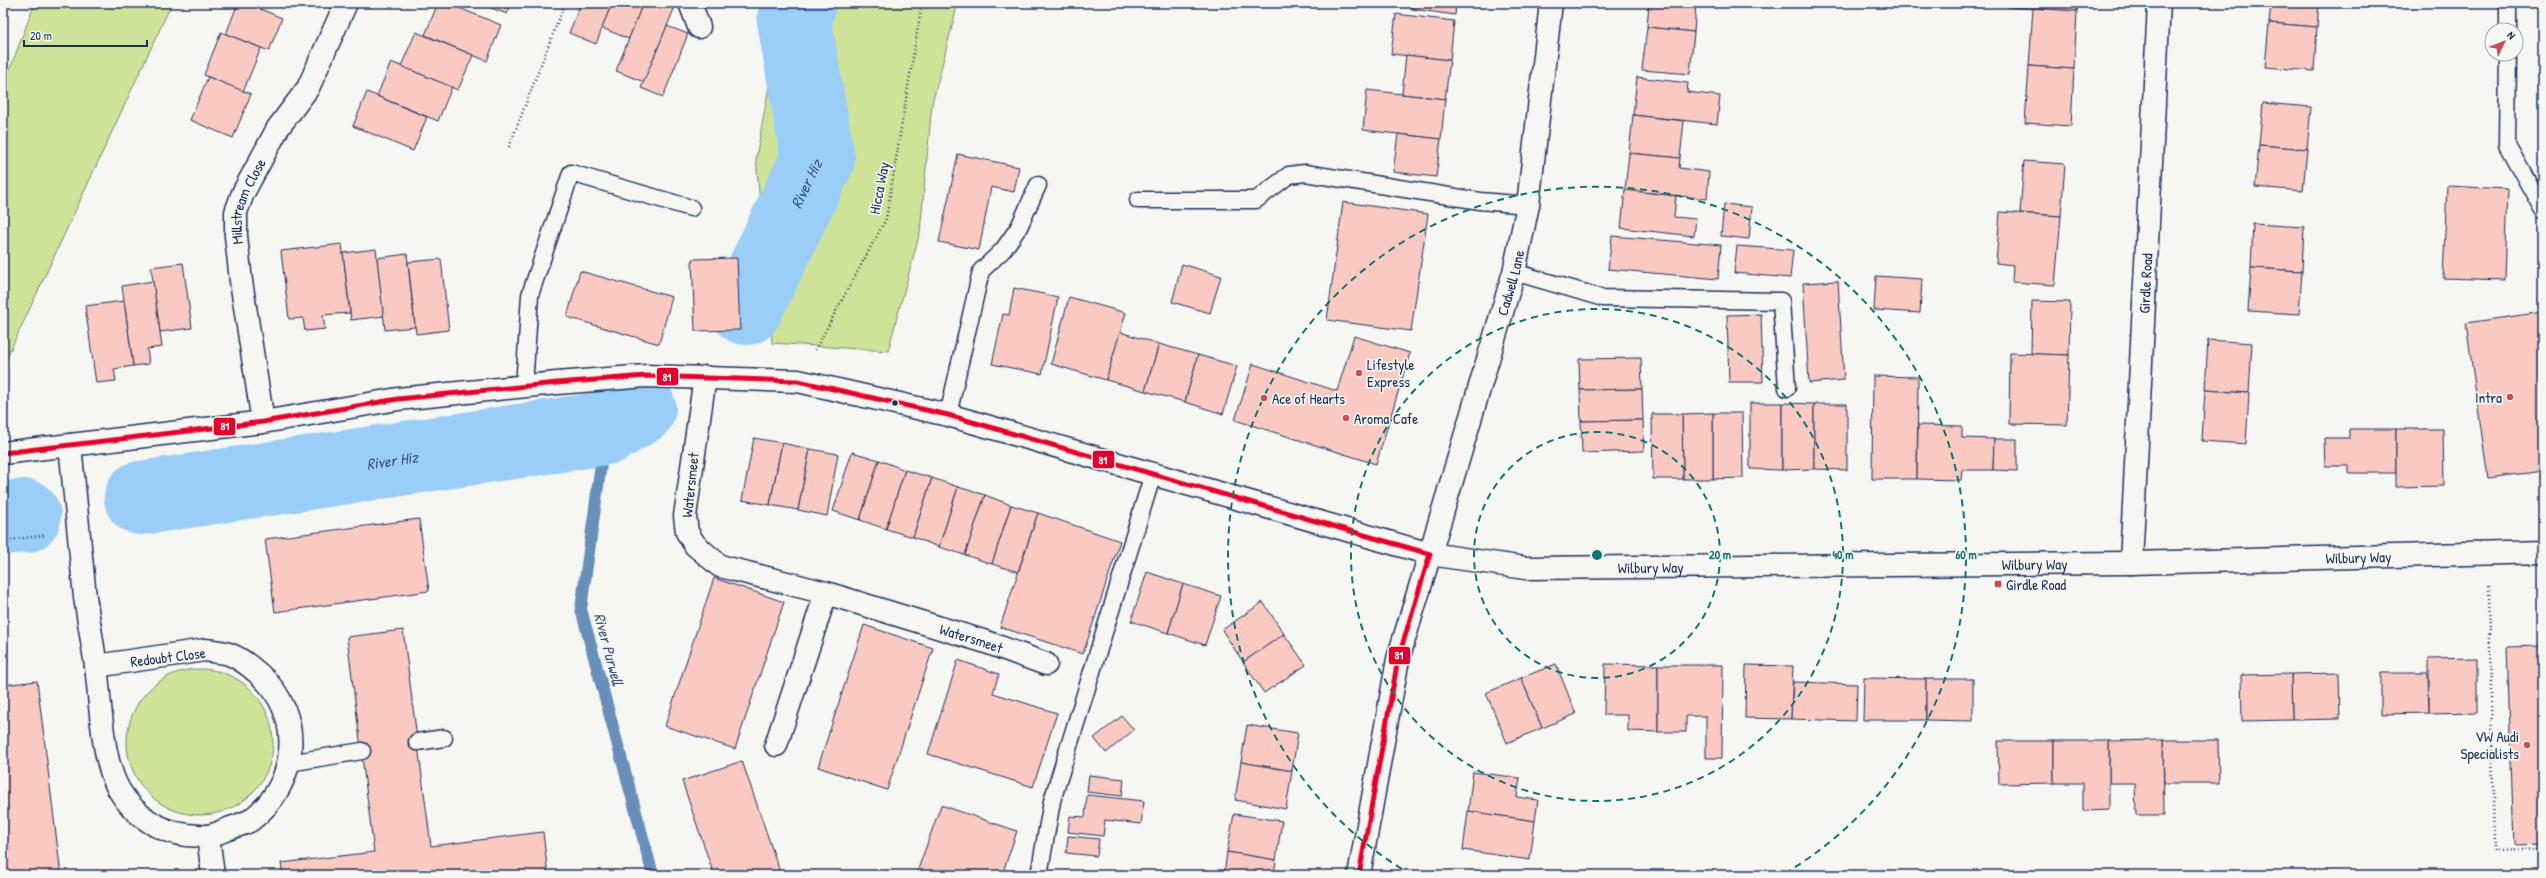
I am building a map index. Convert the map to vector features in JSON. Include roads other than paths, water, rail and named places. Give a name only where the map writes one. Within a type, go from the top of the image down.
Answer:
[{"type":"street","name":"Millstream Close","points":[[263,422],[236,236],[236,212],[243,193],[278,128],[308,88],[346,3]]},
{"type":"street","points":[[690,3],[699,27]]},
{"type":"street","name":"Cadwell Lane","points":[[1360,875],[1398,659],[1514,272],[1528,205],[1551,3]]},
{"type":"street","name":"Girdle Road","points":[[2130,563],[2159,3]]},
{"type":"street","name":"Wilbury Way","points":[[3,453],[263,422],[398,399],[646,376],[705,377],[798,381],[948,415],[1430,554],[1526,568],[2130,563],[2489,556],[2543,552]]},
{"type":"street","name":"Watersmeet","points":[[705,377],[685,516],[687,532],[695,545],[720,566],[826,593],[986,642],[1046,664]]},
{"type":"street","name":"Redoubt Close","points":[[70,445],[86,597],[109,766],[120,790],[136,812],[155,826],[177,834],[208,836],[249,821],[264,809],[282,782],[289,763],[291,737],[288,715],[277,692],[246,663],[228,654],[205,650],[96,666]]},
{"type":"street","points":[[776,745],[826,593]]},
{"type":"street","points":[[208,836],[213,875]]},
{"type":"lane","points":[[2508,3],[2508,22]]},
{"type":"lane","points":[[2508,62],[2507,145],[2543,210]]},
{"type":"lane","points":[[524,387],[530,295],[571,173],[691,208]]},
{"type":"lane","points":[[1138,200],[1256,200],[1289,175],[1305,173],[1480,200],[1528,205]]},
{"type":"lane","points":[[948,415],[981,271],[1003,250],[1019,227],[1038,185]]},
{"type":"lane","points":[[1514,272],[1603,298],[1781,301],[1787,388]]},
{"type":"lane","points":[[1039,875],[1052,801],[1153,474]]},
{"type":"lane","points":[[417,742],[444,738]]},
{"type":"lane","points":[[289,763],[362,751]]},
{"type":"waterway","name":"River Hiz","points":[[746,308],[818,159],[794,20],[800,3]]},
{"type":"waterway","name":"River Hiz","points":[[141,498],[606,428],[639,408]]},
{"type":"waterway","name":"River Purwell","points":[[606,428],[581,609],[653,875]]},
{"type":"waterway","name":"River Hiz","points":[[3,518],[24,516]]},
{"type":"place","name":"Lifestyle Express","points":[[1359,373]]},
{"type":"place","name":"Intra","points":[[2510,397]]},
{"type":"place","name":"Ace of Hearts","points":[[1264,398]]},
{"type":"place","name":"Aroma Cafe","points":[[1346,418]]},
{"type":"place","name":"Girdle Road","points":[[1998,584]]},
{"type":"place","name":"VW Audi Specialists","points":[[2527,745]]}]
